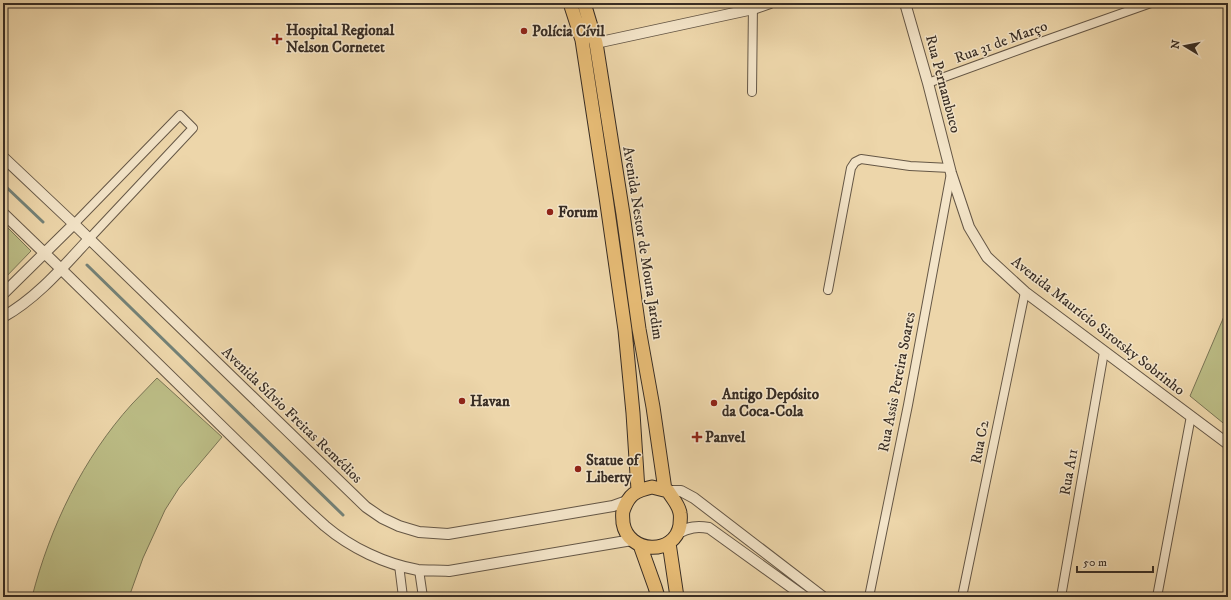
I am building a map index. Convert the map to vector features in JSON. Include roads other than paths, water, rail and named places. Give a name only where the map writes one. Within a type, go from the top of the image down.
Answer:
[{"type":"main road","name":"Avenida Nestor de Moura Jardim","points":[[570,3],[582,40],[625,330],[633,413],[638,490]]},
{"type":"main road","name":"Avenida Nestor de Moura Jardim","points":[[584,3],[596,43],[639,329],[667,490],[678,507],[680,513],[681,519],[678,533]]},
{"type":"main road","points":[[606,197],[620,196]]},
{"type":"main road","points":[[658,597],[636,543],[624,529],[622,514],[627,501],[638,490],[652,487],[667,490]]},
{"type":"main road","points":[[636,543],[649,548],[655,548],[669,543],[678,533]]},
{"type":"main road","points":[[669,543],[678,597]]},
{"type":"street","points":[[596,43],[770,3]]},
{"type":"street","name":"Rua Pernambuco","points":[[905,3],[928,83],[950,170]]},
{"type":"street","name":"Rua 31 de Março","points":[[928,83],[1151,3]]},
{"type":"street","points":[[752,92],[753,6]]},
{"type":"street","points":[[3,294],[74,224],[180,115],[193,128],[61,269],[38,291],[15,310],[3,317]]},
{"type":"street","name":"Avenida Sílvio Freitas Remédios","points":[[3,157],[366,507],[382,518],[398,526],[419,532],[448,534],[612,506],[627,501]]},
{"type":"street","points":[[828,290],[851,168],[855,162],[861,159],[950,170]]},
{"type":"street","name":"Avenida Maurício Sirotsky Sobrinho","points":[[950,170],[969,227],[987,257],[1025,292],[1228,444]]},
{"type":"street","name":"Rua Assis Pereira Soares","points":[[869,597],[908,405],[950,170]]},
{"type":"street","points":[[3,213],[283,487],[326,527],[352,545],[375,557],[419,570],[449,571],[636,543]]},
{"type":"street","name":"Rua C2","points":[[962,597],[1025,292]]},
{"type":"street","name":"Rua A11","points":[[1061,597],[1104,352]]},
{"type":"street","points":[[1157,597],[1191,416]]},
{"type":"street","points":[[667,490],[681,491],[694,498],[823,597]]},
{"type":"street","points":[[678,533],[694,527],[709,528],[805,597]]},
{"type":"street","points":[[399,565],[403,597]]},
{"type":"street","points":[[419,570],[423,597]]},
{"type":"waterway","points":[[3,184],[43,222]]},
{"type":"waterway","points":[[87,265],[343,515]]},
{"type":"place","name":"Polícia Cívil","points":[[524,31]]},
{"type":"place","name":"Hospital Regional Nelson Cornetet","points":[[277,39]]},
{"type":"place","name":"Forum","points":[[550,212]]},
{"type":"place","name":"Havan","points":[[462,401]]},
{"type":"place","name":"Antigo Depósito da Coca-Cola","points":[[714,403]]},
{"type":"place","name":"Panvel","points":[[697,437]]},
{"type":"place","name":"Statue of Liberty","points":[[578,469]]}]
